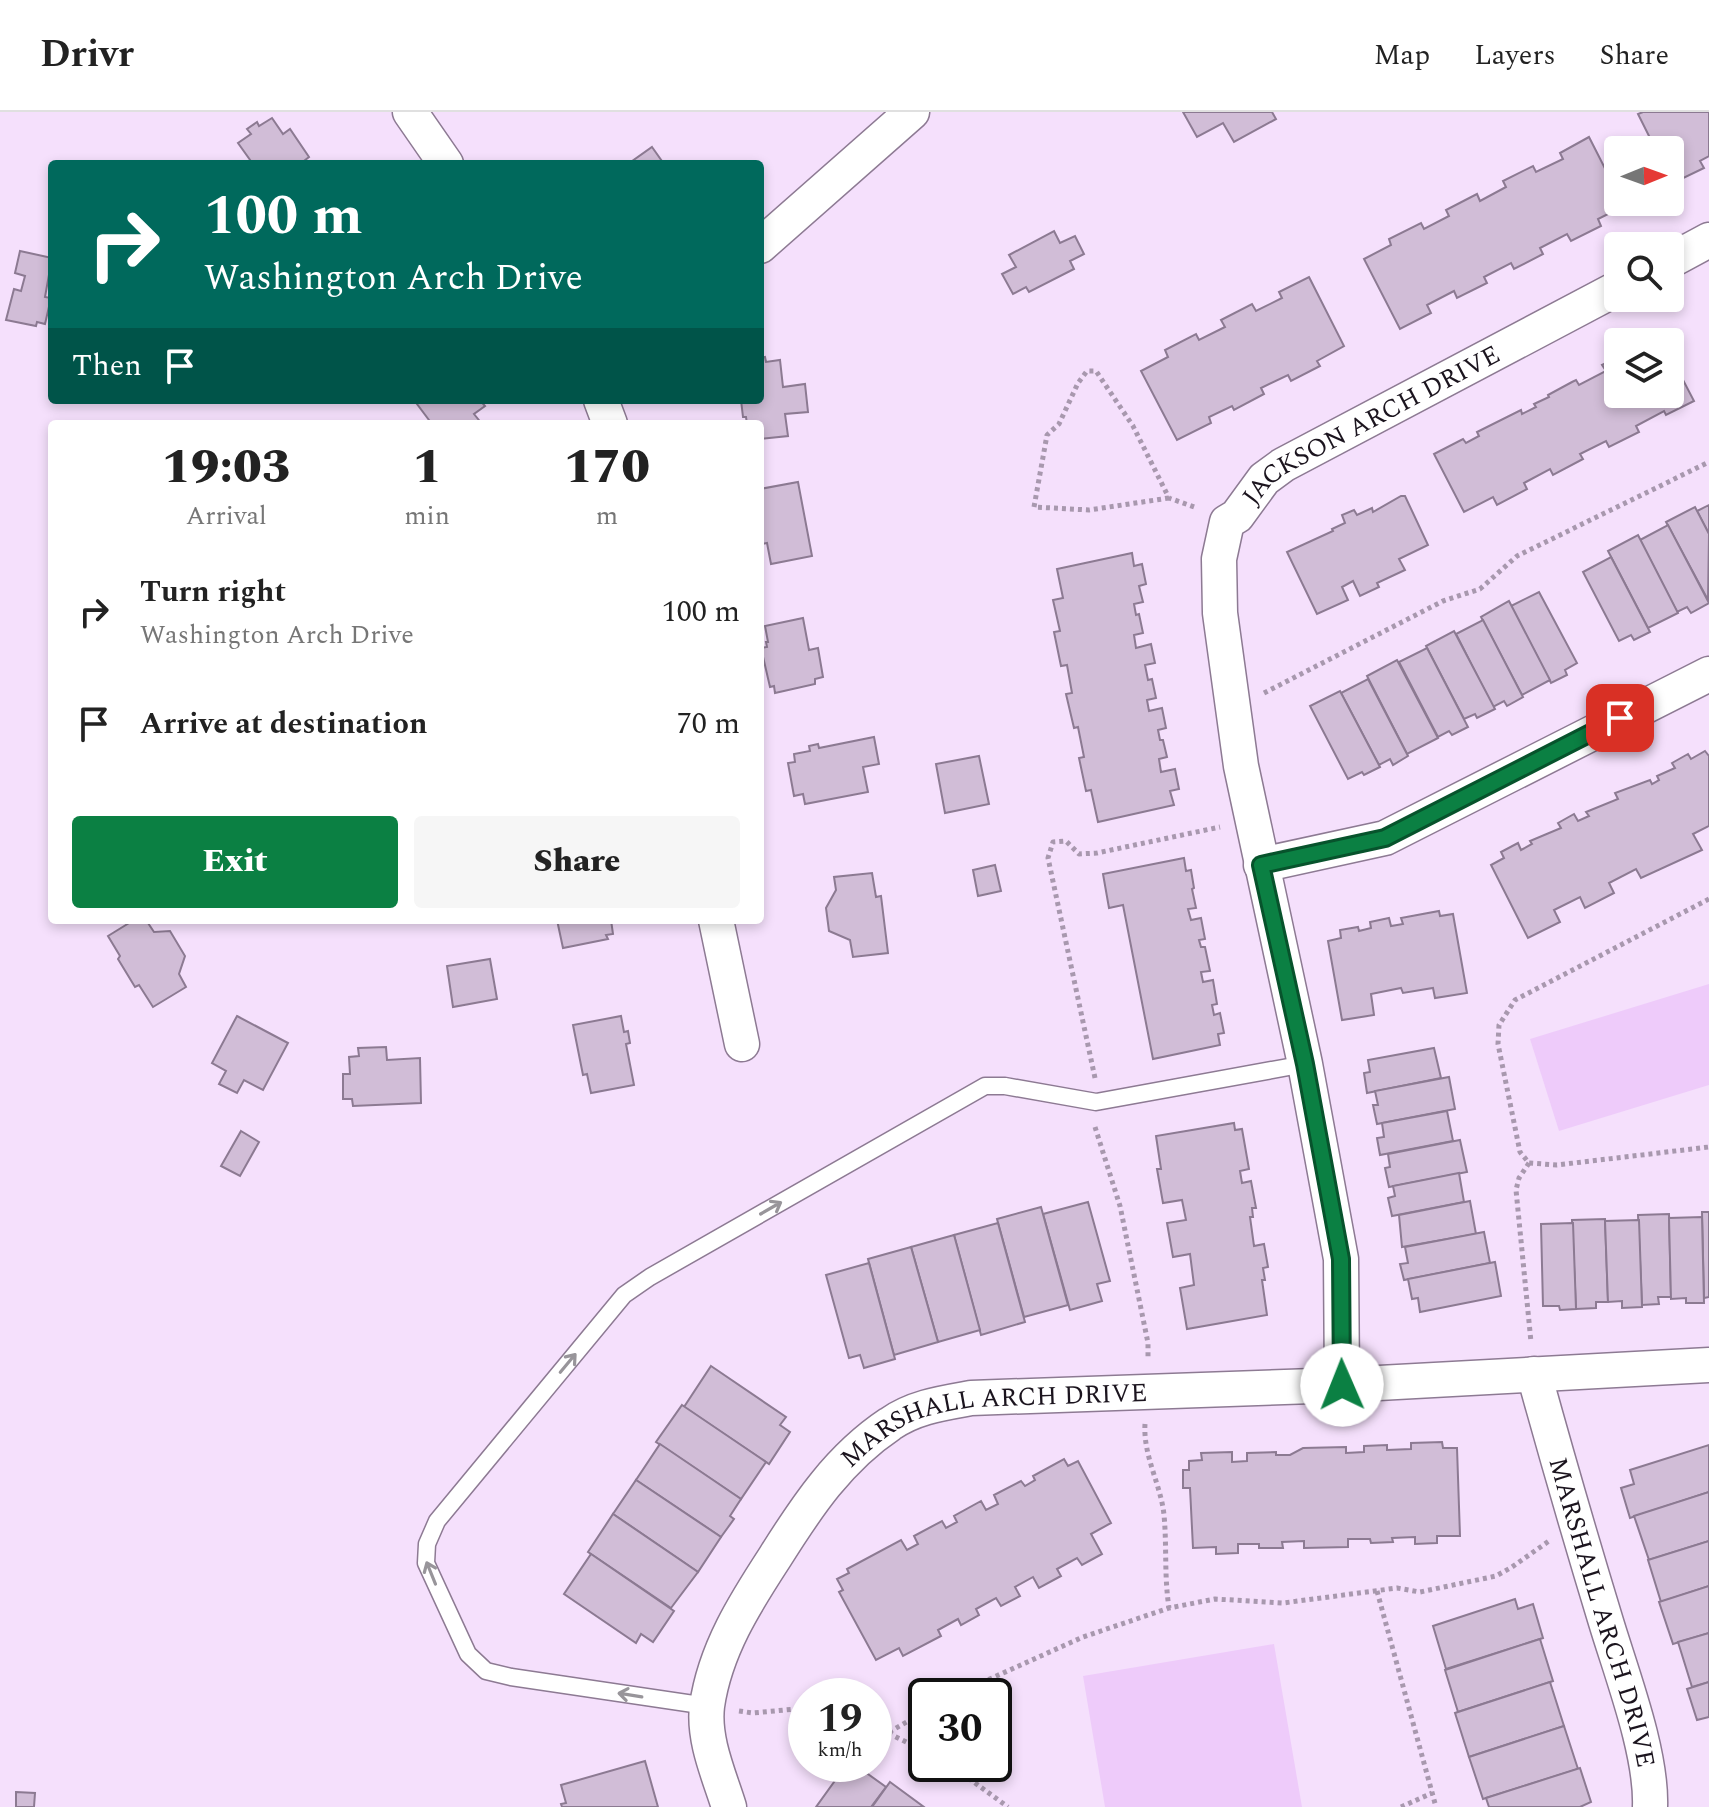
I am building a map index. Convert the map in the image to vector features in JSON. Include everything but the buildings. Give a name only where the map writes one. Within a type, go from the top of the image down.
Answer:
[{"type":"street","points":[[410,112],[443,160]]},
{"type":"street","points":[[764,242],[912,112]]},
{"type":"street","points":[[1684,253],[1709,240]]},
{"type":"street","name":"JACKSON ARCH DRIVE","points":[[1342,1385],[1341,1259],[1305,1064],[1252,820],[1220,613],[1219,559],[1227,522],[1237,516],[1264,479],[1283,465],[1604,295]]},
{"type":"street","points":[[1261,865],[1385,838],[1709,674]]},
{"type":"street","points":[[717,924],[742,1044]]},
{"type":"street","name":"MARSHALL ARCH DRIVE","points":[[729,1807],[707,1732],[707,1706],[718,1661],[738,1614],[812,1499],[852,1453],[892,1422],[928,1406],[971,1398],[1342,1385],[1709,1365]]},
{"type":"street","name":"MARSHALL ARCH DRIVE","points":[[1534,1374],[1637,1725],[1650,1807]]},
{"type":"lane","points":[[707,1706],[486,1671],[468,1654],[426,1563],[427,1544],[437,1521],[624,1295],[650,1277],[985,1086],[1005,1086],[1096,1102],[1305,1064]]},
{"type":"path","points":[[1169,498],[1133,426],[1102,378],[1096,371],[1087,371],[1059,424],[1047,435],[1034,507],[1089,510],[1169,498],[1227,522]]},
{"type":"path","points":[[1232,703],[1269,691],[1443,601],[1480,589],[1517,556],[1709,462]]},
{"type":"path","points":[[1169,1608],[1164,1575],[1164,1513],[1144,1434],[1148,1343],[1120,1206],[1092,1117],[1096,1102],[1095,1077],[1048,858],[1053,842],[1066,841],[1079,854],[1097,853],[1252,820]]},
{"type":"path","points":[[1709,899],[1515,1000],[1499,1025],[1498,1044],[1520,1152],[1529,1163],[1557,1165],[1709,1147]]},
{"type":"path","points":[[1529,1163],[1519,1178],[1516,1190],[1534,1374]]},
{"type":"path","points":[[992,1678],[1083,1637],[1169,1608],[1215,1599],[1283,1603],[1397,1588],[1420,1592],[1496,1576],[1575,1522]]},
{"type":"path","points":[[1377,1591],[1436,1807]]},
{"type":"path","points":[[707,1706],[753,1713],[788,1710]]},
{"type":"path","points":[[974,1782],[1008,1807]]},
{"type":"path","points":[[1401,1807],[1432,1793]]},
{"type":"shaded area","points":[[1709,984],[1709,1085],[1559,1131],[1530,1039]]},
{"type":"shaded area","points":[[1274,1644],[1302,1807],[1105,1807],[1083,1676]]},
{"type":"route","points":[[1342,1385],[1341,1259],[1305,1064],[1261,865],[1385,838],[1620,718]]}]
